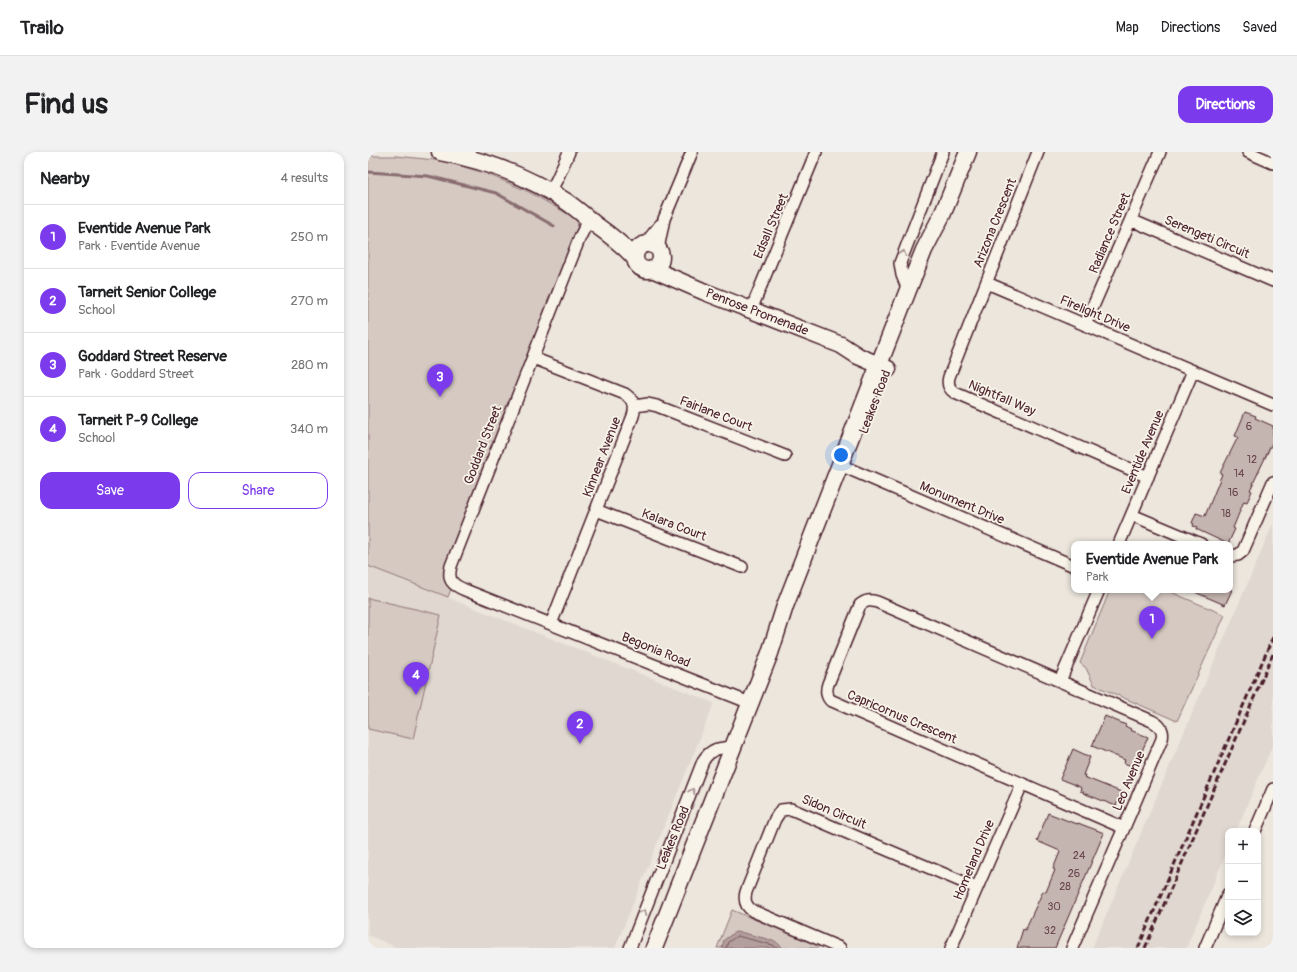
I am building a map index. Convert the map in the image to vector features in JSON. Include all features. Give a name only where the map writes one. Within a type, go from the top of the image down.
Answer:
[{"type":"main road","points":[[440,152],[491,165],[522,178],[568,203],[612,236],[649,254]]},
{"type":"main road","name":"Leakes Road","points":[[885,361],[908,290],[924,250],[943,213],[968,152]]},
{"type":"main road","name":"Leakes Road","points":[[654,948],[770,653],[785,606],[844,468],[885,361],[925,271],[935,243],[943,213]]},
{"type":"main road","name":"Penrose Promenade","points":[[649,254],[674,278],[684,283],[841,345],[858,356],[885,361]]},
{"type":"street","points":[[550,192],[569,152]]},
{"type":"street","points":[[649,254],[651,238],[664,219],[692,152]]},
{"type":"street","name":"Edsall Street","points":[[751,310],[816,152]]},
{"type":"street","points":[[908,290],[902,275],[900,263],[943,152]]},
{"type":"street","name":"Arizona Crescent","points":[[987,283],[1038,152]]},
{"type":"street","name":"Radiance Street","points":[[1085,325],[1160,152]]},
{"type":"street","points":[[1248,152],[1273,163]]},
{"type":"street","name":"Serengeti Circuit","points":[[1131,220],[1273,281]]},
{"type":"street","name":"Goddard Street","points":[[551,624],[456,586],[450,578],[449,573],[580,237],[586,225],[591,221]]},
{"type":"street","name":"Firelight Drive","points":[[987,283],[1273,405]]},
{"type":"street","name":"Nightfall Way","points":[[987,283],[949,377],[948,384],[952,391],[1148,477]]},
{"type":"street","name":"Kinnear Avenue","points":[[533,358],[625,394],[632,400],[635,406],[633,416],[551,624]]},
{"type":"street","name":"Eventide Avenue","points":[[1120,541],[1193,371]]},
{"type":"street","name":"Fairlane Court","points":[[635,406],[648,404],[657,406],[785,456]]},
{"type":"street","name":"Monument Drive","points":[[844,468],[1071,565]]},
{"type":"street","points":[[1233,556],[1238,555],[1242,551],[1273,482]]},
{"type":"street","name":"Kalara Court","points":[[596,510],[742,567]]},
{"type":"street","points":[[1132,515],[1193,541]]},
{"type":"street","points":[[1060,681],[1098,593]]},
{"type":"street","name":"Capricornus Crescent","points":[[1060,681],[871,600],[864,602],[858,608],[828,684],[827,696],[830,700],[1124,828]]},
{"type":"street","name":"Begonia Road","points":[[551,624],[750,703]]},
{"type":"street","name":"Leo Avenue","points":[[1060,681],[1152,721],[1162,729],[1162,739],[1072,948]]},
{"type":"street","name":"Leakes Road","points":[[630,948],[703,761],[707,754],[712,751],[719,748],[733,747]]},
{"type":"street","name":"Homeland Drive","points":[[951,948],[1022,784]]},
{"type":"street","points":[[1256,828],[1273,789]]},
{"type":"street","name":"Sidon Circuit","points":[[838,948],[753,910],[747,906],[745,902],[746,892],[775,819],[781,810],[791,809],[977,888]]},
{"type":"street","points":[[1205,948],[1225,900]]},
{"type":"shaded area","points":[[368,153],[373,156],[396,156],[435,160],[487,174],[527,191],[566,213],[571,213],[578,223],[577,231],[446,563],[444,577],[446,583],[451,589],[448,597],[368,566]]},
{"type":"shaded area","points":[[1273,524],[1273,744],[1237,828],[1225,828],[1225,856],[1186,948],[1092,948]]},
{"type":"shaded area","points":[[368,566],[714,703],[615,948],[398,948],[368,935]]},
{"type":"shaded area","points":[[1109,593],[1173,593],[1225,615],[1177,721],[1094,685],[1086,668],[1080,663]]},
{"type":"shaded area","points":[[368,598],[441,615],[413,739],[368,729]]},
{"type":"shaded area","points":[[732,910],[818,946],[818,948],[717,948]]},
{"type":"water","points":[[735,932],[775,941],[783,948],[722,948],[724,940]]},
{"type":"building","points":[[1245,412],[1256,416],[1255,418],[1273,426],[1273,441],[1250,490],[1252,491],[1247,502],[1244,501],[1229,541],[1222,541],[1196,529],[1197,527],[1193,526],[1194,524],[1192,523],[1196,513],[1205,516],[1222,474],[1220,473],[1238,437],[1235,436]]},
{"type":"building","points":[[1197,593],[1231,593],[1225,605]]},
{"type":"building","points":[[1105,716],[1126,725],[1125,726],[1131,729],[1130,730],[1148,737],[1139,758],[1137,757],[1134,767],[1124,763],[1125,760],[1092,746]]},
{"type":"building","points":[[1073,749],[1090,757],[1083,775],[1085,775],[1084,777],[1121,792],[1116,806],[1083,793],[1084,792],[1080,791],[1080,787],[1060,779]]},
{"type":"building","points":[[1048,813],[1104,833],[1055,948],[1017,948],[1023,929],[1025,930],[1043,891],[1046,892],[1055,870],[1053,869],[1060,852],[1037,841]]},
{"type":"waterway","points":[[368,172],[428,176],[496,193],[554,226]]},
{"type":"railway","points":[[1138,948],[1273,637]]},
{"type":"railway","points":[[1145,948],[1273,654]]},
{"type":"place","name":"Goddard Street Reserve","points":[[440,397]]},
{"type":"place","name":"Eventide Avenue Park","points":[[1152,639]]},
{"type":"place","name":"Tarneit P-9 College","points":[[416,695]]},
{"type":"place","name":"Tarneit Senior College","points":[[580,744]]}]
